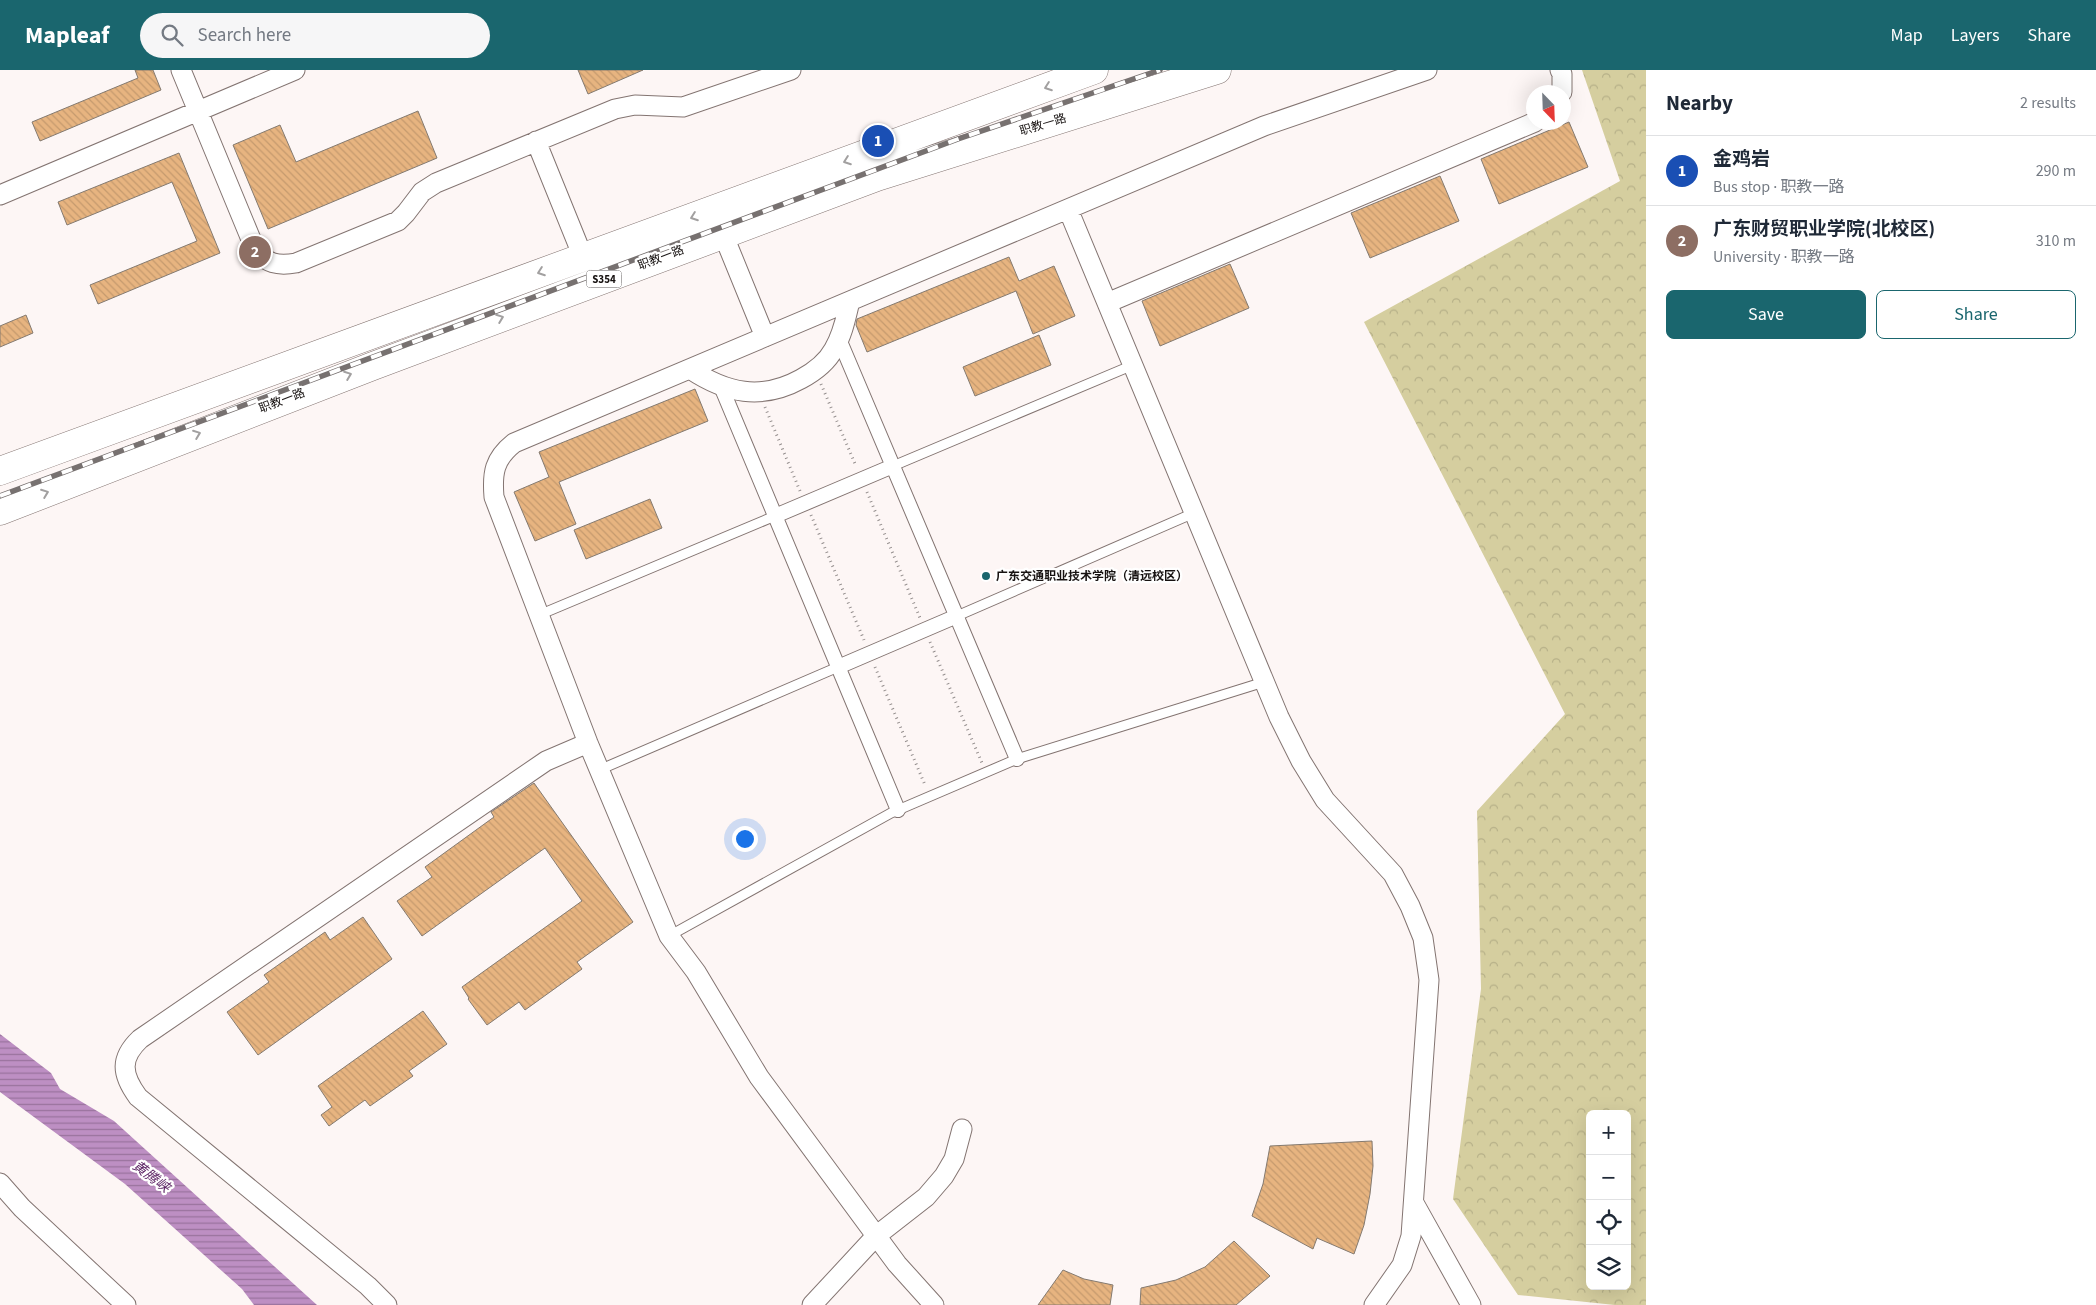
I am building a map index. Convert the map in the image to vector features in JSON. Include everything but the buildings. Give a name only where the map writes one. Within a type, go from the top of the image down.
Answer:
[{"type":"main road","name":"S354","points":[[0,471],[1094,70]]},
{"type":"main road","name":"职教一路","points":[[0,511],[373,366],[877,177],[1217,70]]},
{"type":"street","points":[[181,70],[255,249],[261,257],[282,266],[296,263],[398,221],[422,192],[436,183],[615,109],[634,105],[683,107],[791,70]]},
{"type":"street","points":[[0,195],[295,70]]},
{"type":"street","points":[[934,1305],[897,1264],[759,1077],[696,972],[669,936],[588,744],[494,497],[492,481],[495,467],[502,453],[514,444],[765,337],[1264,126],[1427,70]]},
{"type":"street","points":[[1560,70],[1562,85]]},
{"type":"street","points":[[1107,303],[1526,126]]},
{"type":"street","points":[[536,142],[583,257]]},
{"type":"street","points":[[1068,209],[1264,682],[1288,735],[1325,800],[1393,874],[1410,906],[1423,938],[1428,980],[1411,1236],[1402,1265],[1374,1305]]},
{"type":"street","points":[[722,234],[765,337]]},
{"type":"street","points":[[690,369],[708,380],[752,393],[773,392],[790,385],[815,370],[834,350],[850,301]]},
{"type":"street","points":[[839,339],[1017,759]]},
{"type":"street","points":[[720,384],[898,810]]},
{"type":"street","points":[[775,516],[893,466]]},
{"type":"street","points":[[838,667],[957,616]]},
{"type":"street","points":[[387,1305],[368,1286],[138,1096],[127,1079],[125,1061],[129,1049],[140,1039],[546,762],[588,744]]},
{"type":"street","points":[[812,1305],[876,1236],[926,1197],[944,1176],[954,1159],[962,1129]]},
{"type":"street","points":[[0,1183],[22,1208],[126,1305]]},
{"type":"street","points":[[1414,1203],[1471,1305]]},
{"type":"lane","points":[[893,466],[1133,365]]},
{"type":"lane","points":[[957,616],[1194,513]]},
{"type":"lane","points":[[539,615],[775,516]]},
{"type":"lane","points":[[599,770],[838,667]]},
{"type":"lane","points":[[669,936],[898,810],[930,796],[1017,759],[1264,682]]},
{"type":"path","points":[[815,370],[986,773]]},
{"type":"path","points":[[759,392],[930,796]]},
{"type":"green space","points":[[1582,70],[1646,70],[1646,1305],[1615,1305],[1518,1295],[1453,1199],[1481,989],[1477,811],[1565,714],[1364,322],[1620,181]]},
{"type":"water","name":"黄腾峡","points":[[0,1034],[51,1073],[60,1089],[114,1121],[317,1305],[254,1305],[242,1289],[125,1184],[0,1092]]},
{"type":"railway","points":[[0,496],[958,139],[1160,70]]},
{"type":"place","name":"金鸡岩","points":[[878,141]]},
{"type":"place","name":"广东财贸职业学院(北校区)","points":[[255,252]]},
{"type":"place","name":"广东交通职业技术学院（清远校区）","points":[[986,576]]}]
